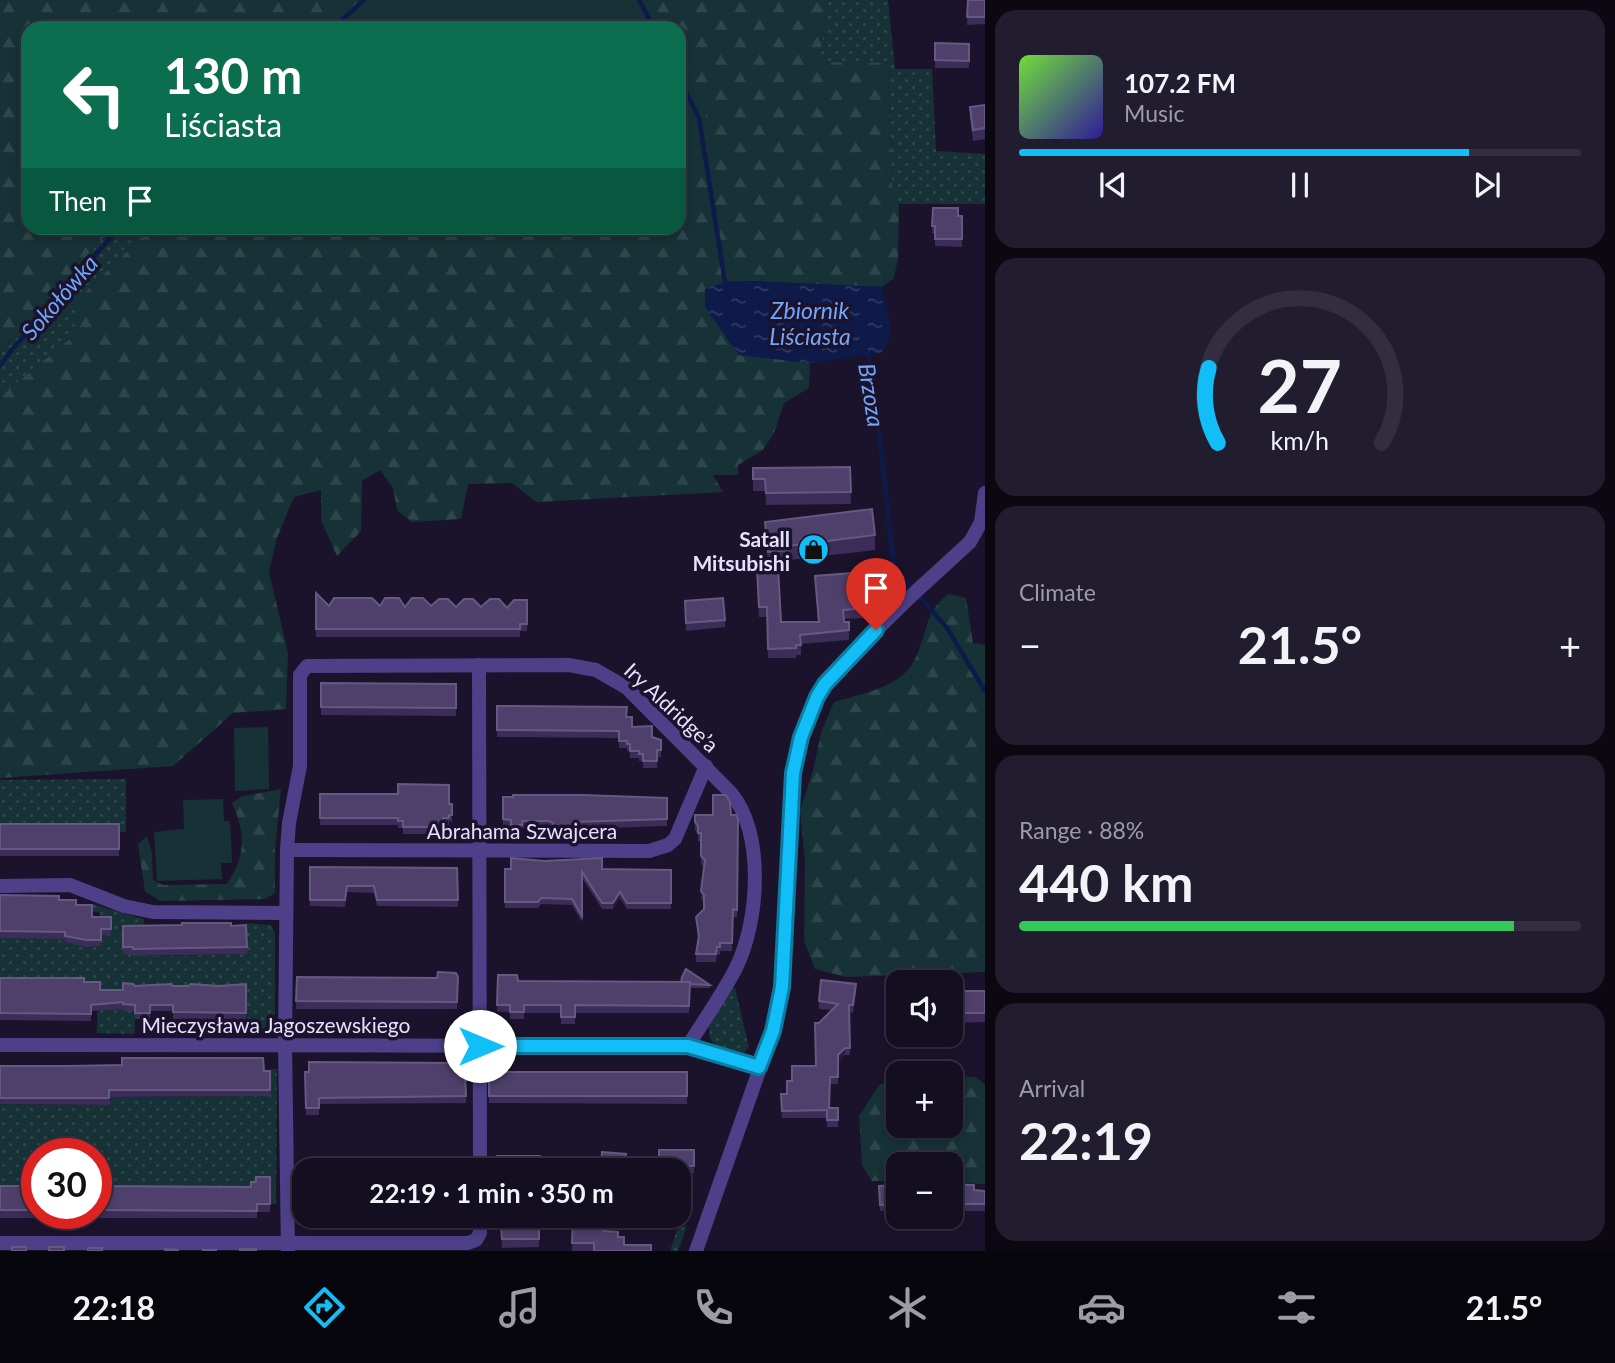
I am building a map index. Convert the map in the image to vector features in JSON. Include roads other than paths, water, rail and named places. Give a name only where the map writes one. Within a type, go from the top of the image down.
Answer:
[{"type":"street","points":[[696,1251],[773,1031],[782,987],[793,773],[801,737],[817,697],[844,662],[971,542],[981,523],[985,493]]},
{"type":"street","name":"Iry Aldridge’a","points":[[287,850],[289,823],[300,766],[300,675],[303,668],[311,664],[569,665],[605,674],[636,696],[706,766],[736,799],[749,824],[754,871],[753,901],[747,936],[738,962],[688,1046]]},
{"type":"street","points":[[479,665],[480,1158]]},
{"type":"street","name":"Abrahama Szwajcera","points":[[287,850],[660,849],[675,839],[706,766]]},
{"type":"street","points":[[287,850],[285,1044],[288,1247]]},
{"type":"street","points":[[0,886],[70,885],[124,906],[153,912],[285,913]]},
{"type":"street","name":"Mieczysława Jagoszewskiego","points":[[0,1045],[688,1046],[759,1067]]},
{"type":"street","points":[[0,1243],[288,1247],[468,1243],[476,1240],[480,1228]]},
{"type":"water","name":"Zbiornik Liściasta","points":[[725,282],[882,287],[890,330],[886,346],[881,353],[810,363],[739,355],[705,307],[705,289]]},
{"type":"waterway","name":"Sokołówka","points":[[341,21],[364,0]]},
{"type":"waterway","name":"Brzoza","points":[[639,0],[650,21]]},
{"type":"waterway","name":"Brzoza","points":[[686,92],[699,118],[725,282],[730,285]]},
{"type":"waterway","name":"Sokołówka","points":[[0,366],[113,235]]},
{"type":"waterway","name":"Brzoza","points":[[863,352],[869,356],[874,386],[893,559],[898,571],[947,628],[985,691]]},
{"type":"place","name":"Satall Mitsubishi","points":[[813,550]]}]
